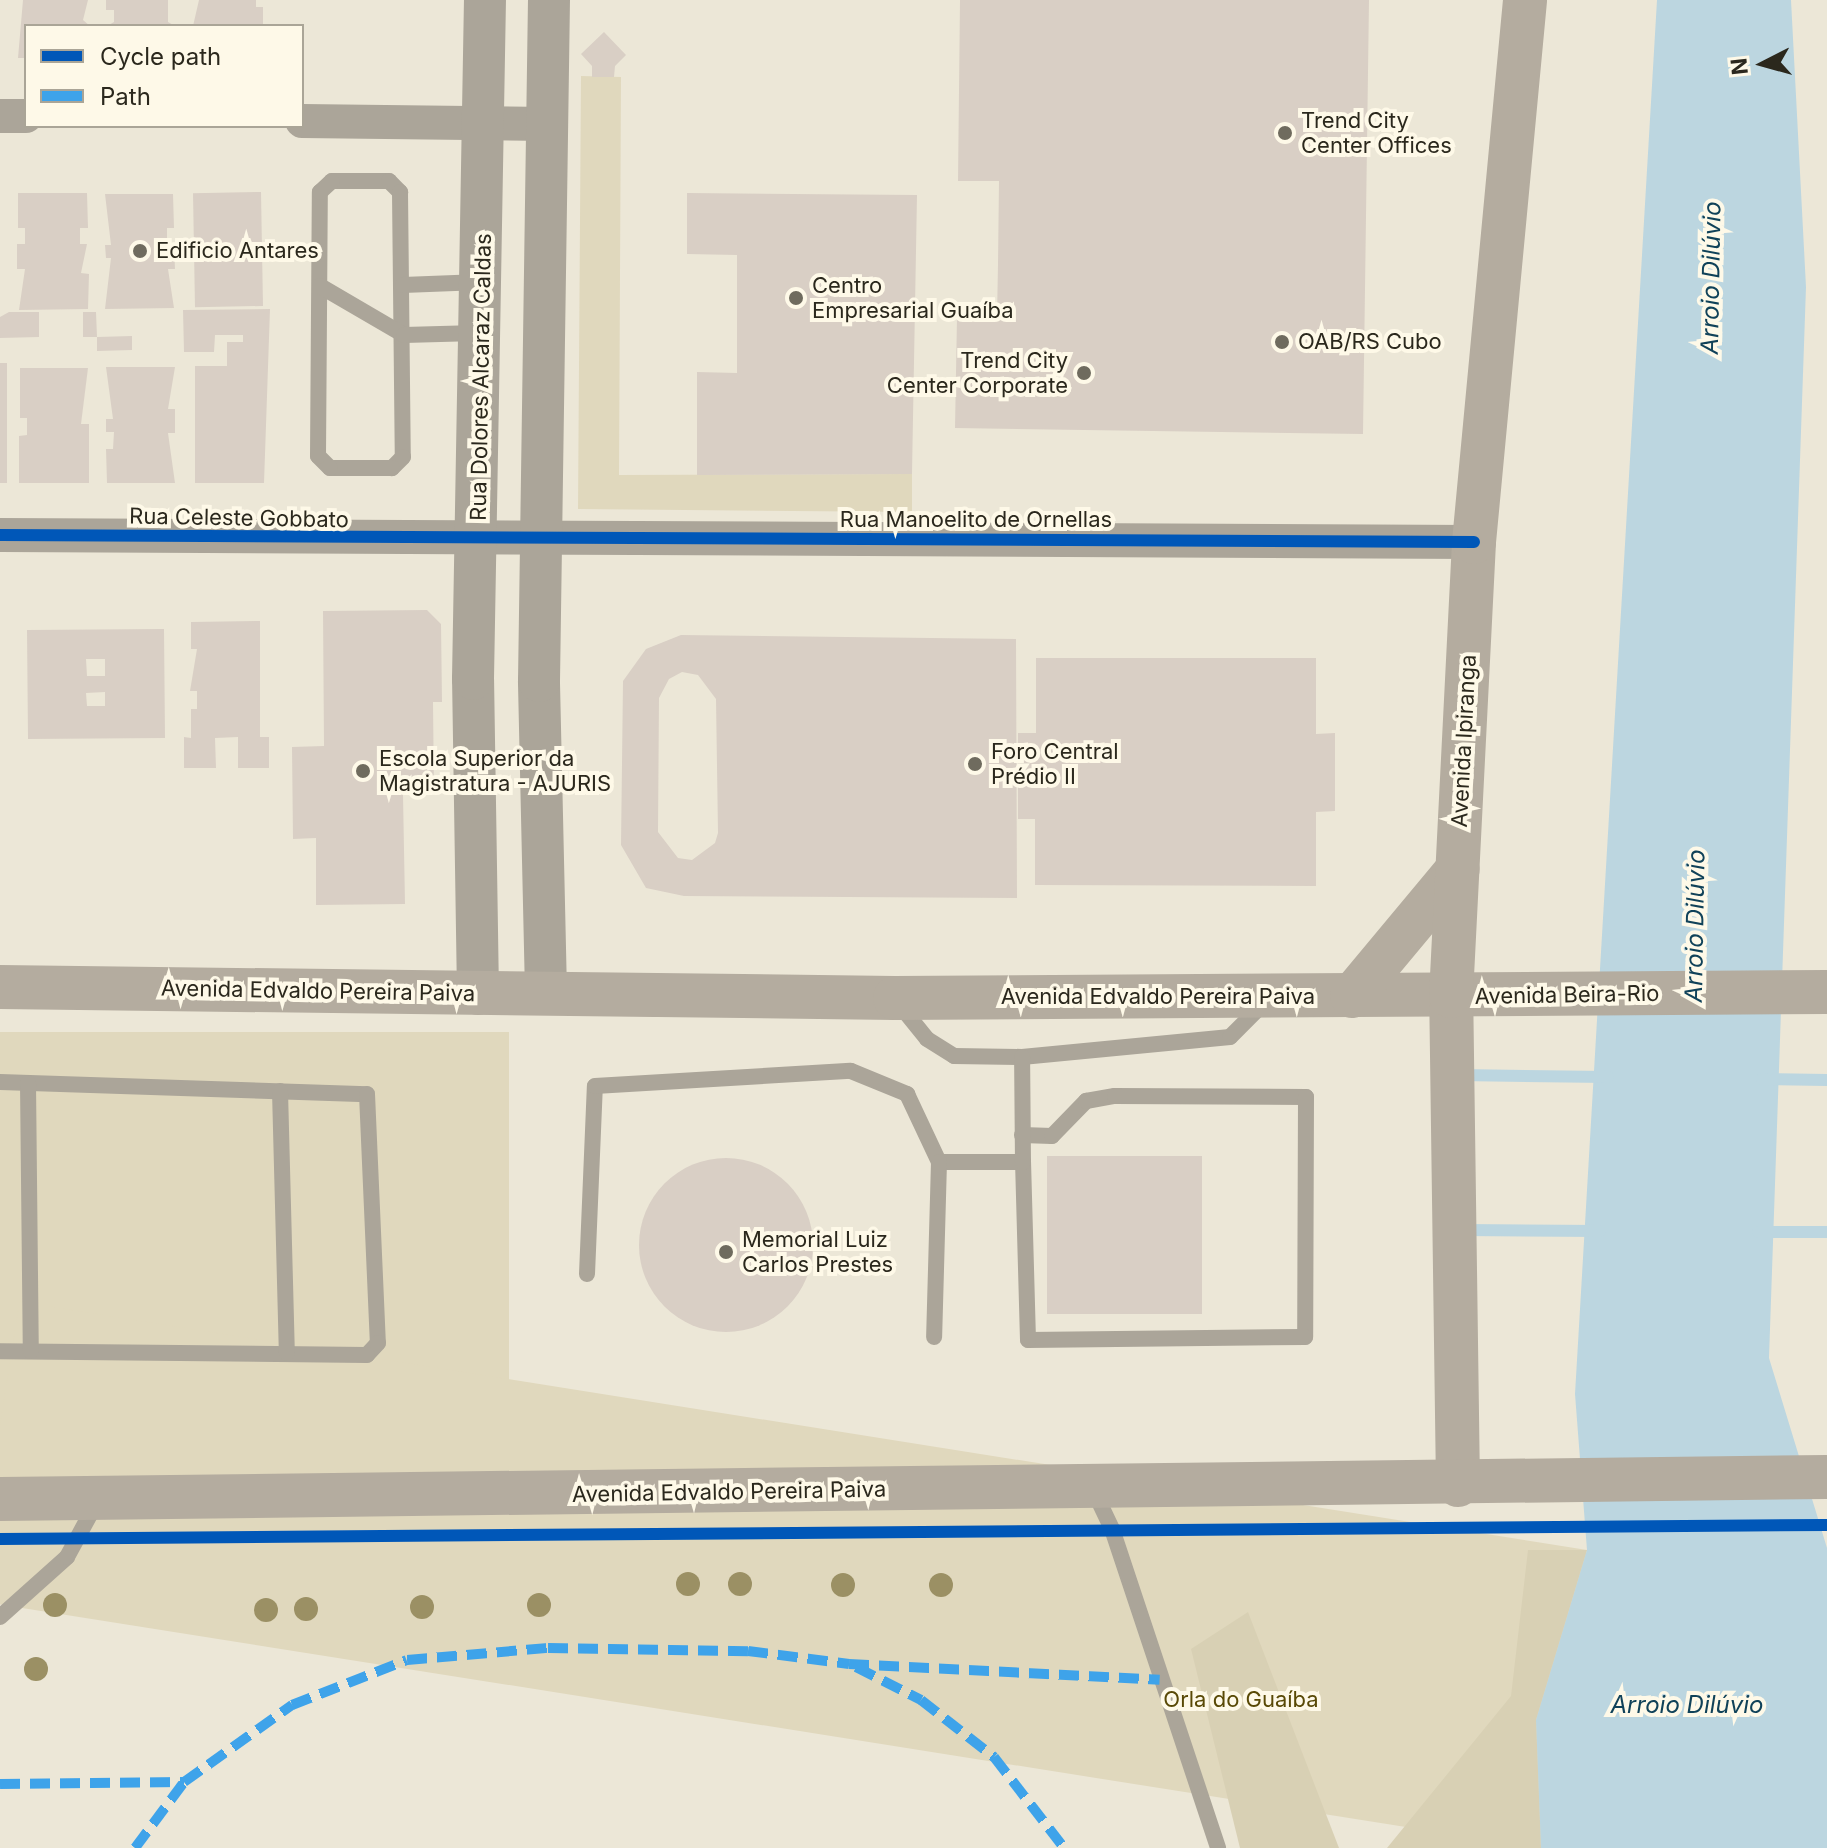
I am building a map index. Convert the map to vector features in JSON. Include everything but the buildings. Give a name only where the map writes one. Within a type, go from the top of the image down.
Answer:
[{"type":"main road","name":"Avenida Ipiranga","points":[[1458,1485],[1451,996],[1474,542],[1525,0]]},
{"type":"main road","points":[[1352,996],[1458,869]]},
{"type":"main road","name":"Avenida Edvaldo Pereira Paiva","points":[[0,987],[895,998],[1451,996]]},
{"type":"main road","name":"Avenida Beira-Rio","points":[[1451,996],[1827,992]]},
{"type":"main road","points":[[1458,1485],[1827,1477]]},
{"type":"main road","name":"Avenida Edvaldo Pereira Paiva","points":[[0,1499],[1458,1485]]},
{"type":"street","name":"Rua Dolores Alcaraz Caldas","points":[[478,994],[473,679],[483,333],[485,0]]},
{"type":"street","points":[[546,992],[539,681],[549,0]]},
{"type":"street","points":[[0,116],[24,116]]},
{"type":"street","points":[[304,121],[549,124]]},
{"type":"street","name":"Rua Celeste Gobbato","points":[[0,535],[478,540]]},
{"type":"street","name":"Rua Manoelito de Ornellas","points":[[478,540],[1474,542]]},
{"type":"street","points":[[473,679],[539,681]]},
{"type":"lane","points":[[332,181],[397,184],[403,285],[400,465],[322,464],[320,192],[332,181]]},
{"type":"lane","points":[[403,285],[482,282]]},
{"type":"lane","points":[[320,286],[404,335],[483,333]]},
{"type":"lane","points":[[895,998],[927,1039],[954,1056],[1022,1057],[1230,1037],[1270,996]]},
{"type":"lane","points":[[1022,1057],[1022,1135],[1028,1340],[1305,1337],[1306,1097],[1115,1096],[1086,1101],[1052,1136],[1022,1135]]},
{"type":"lane","points":[[587,1274],[592,1093],[603,1082],[851,1071],[907,1094],[939,1162],[934,1337]]},
{"type":"lane","points":[[0,1082],[359,1091],[370,1102],[378,1343],[367,1355],[0,1351]]},
{"type":"lane","points":[[28,1083],[31,1351]]},
{"type":"lane","points":[[280,1091],[287,1353]]},
{"type":"lane","points":[[939,1162],[1023,1162]]},
{"type":"lane","points":[[1092,1488],[1112,1529],[1218,1848]]},
{"type":"lane","points":[[0,1617],[67,1557],[99,1498]]},
{"type":"green space","points":[[581,76],[621,77],[619,475],[912,474],[912,512],[578,509]]},
{"type":"green space","points":[[0,1032],[509,1032],[509,1440],[0,1440]]},
{"type":"green space","name":"Orla do Guaíba","points":[[20,1302],[1587,1550],[1538,1848],[0,1604],[0,1425]]},
{"type":"green space","points":[[1528,1550],[1587,1550],[1536,1720],[1541,1848],[1387,1848],[1511,1696]]},
{"type":"green space","name":"Orla do Guaíba","points":[[1248,1612],[1339,1848],[1240,1848],[1191,1649]]},
{"type":"water","name":"Arroio Dilúvio","points":[[1657,0],[1791,0],[1806,287],[1769,1358],[1827,1548],[1827,1848],[1541,1848],[1536,1720],[1587,1550],[1575,1394]]},
{"type":"waterway","points":[[1458,1075],[1608,1077]]},
{"type":"waterway","points":[[1762,1079],[1827,1080]]},
{"type":"waterway","points":[[1462,1230],[1600,1231]]},
{"type":"waterway","points":[[1758,1232],[1827,1232]]},
{"type":"marked path","points":[[135,1848],[184,1782],[292,1705],[407,1660],[548,1648],[748,1651],[849,1664],[1160,1680]]},
{"type":"marked path","points":[[856,1667],[921,1700],[994,1757],[1064,1848]]},
{"type":"marked path","points":[[0,1784],[184,1782]]},
{"type":"cycle path","points":[[0,535],[1474,542]]},
{"type":"cycle path","points":[[0,1539],[1827,1525]]},
{"type":"place","name":"Trend City Center Offices","points":[[1285,133]]},
{"type":"place","name":"Edificio Antares","points":[[140,251]]},
{"type":"place","name":"Centro Empresarial Guaíba","points":[[796,298]]},
{"type":"place","name":"OAB/RS Cubo","points":[[1282,342]]},
{"type":"place","name":"Trend City Center Corporate","points":[[1084,373]]},
{"type":"place","name":"Foro Central Prédio II","points":[[975,764]]},
{"type":"place","name":"Escola Superior da Magistratura - AJURIS","points":[[363,771]]},
{"type":"place","name":"Memorial Luiz Carlos Prestes","points":[[726,1252]]}]
